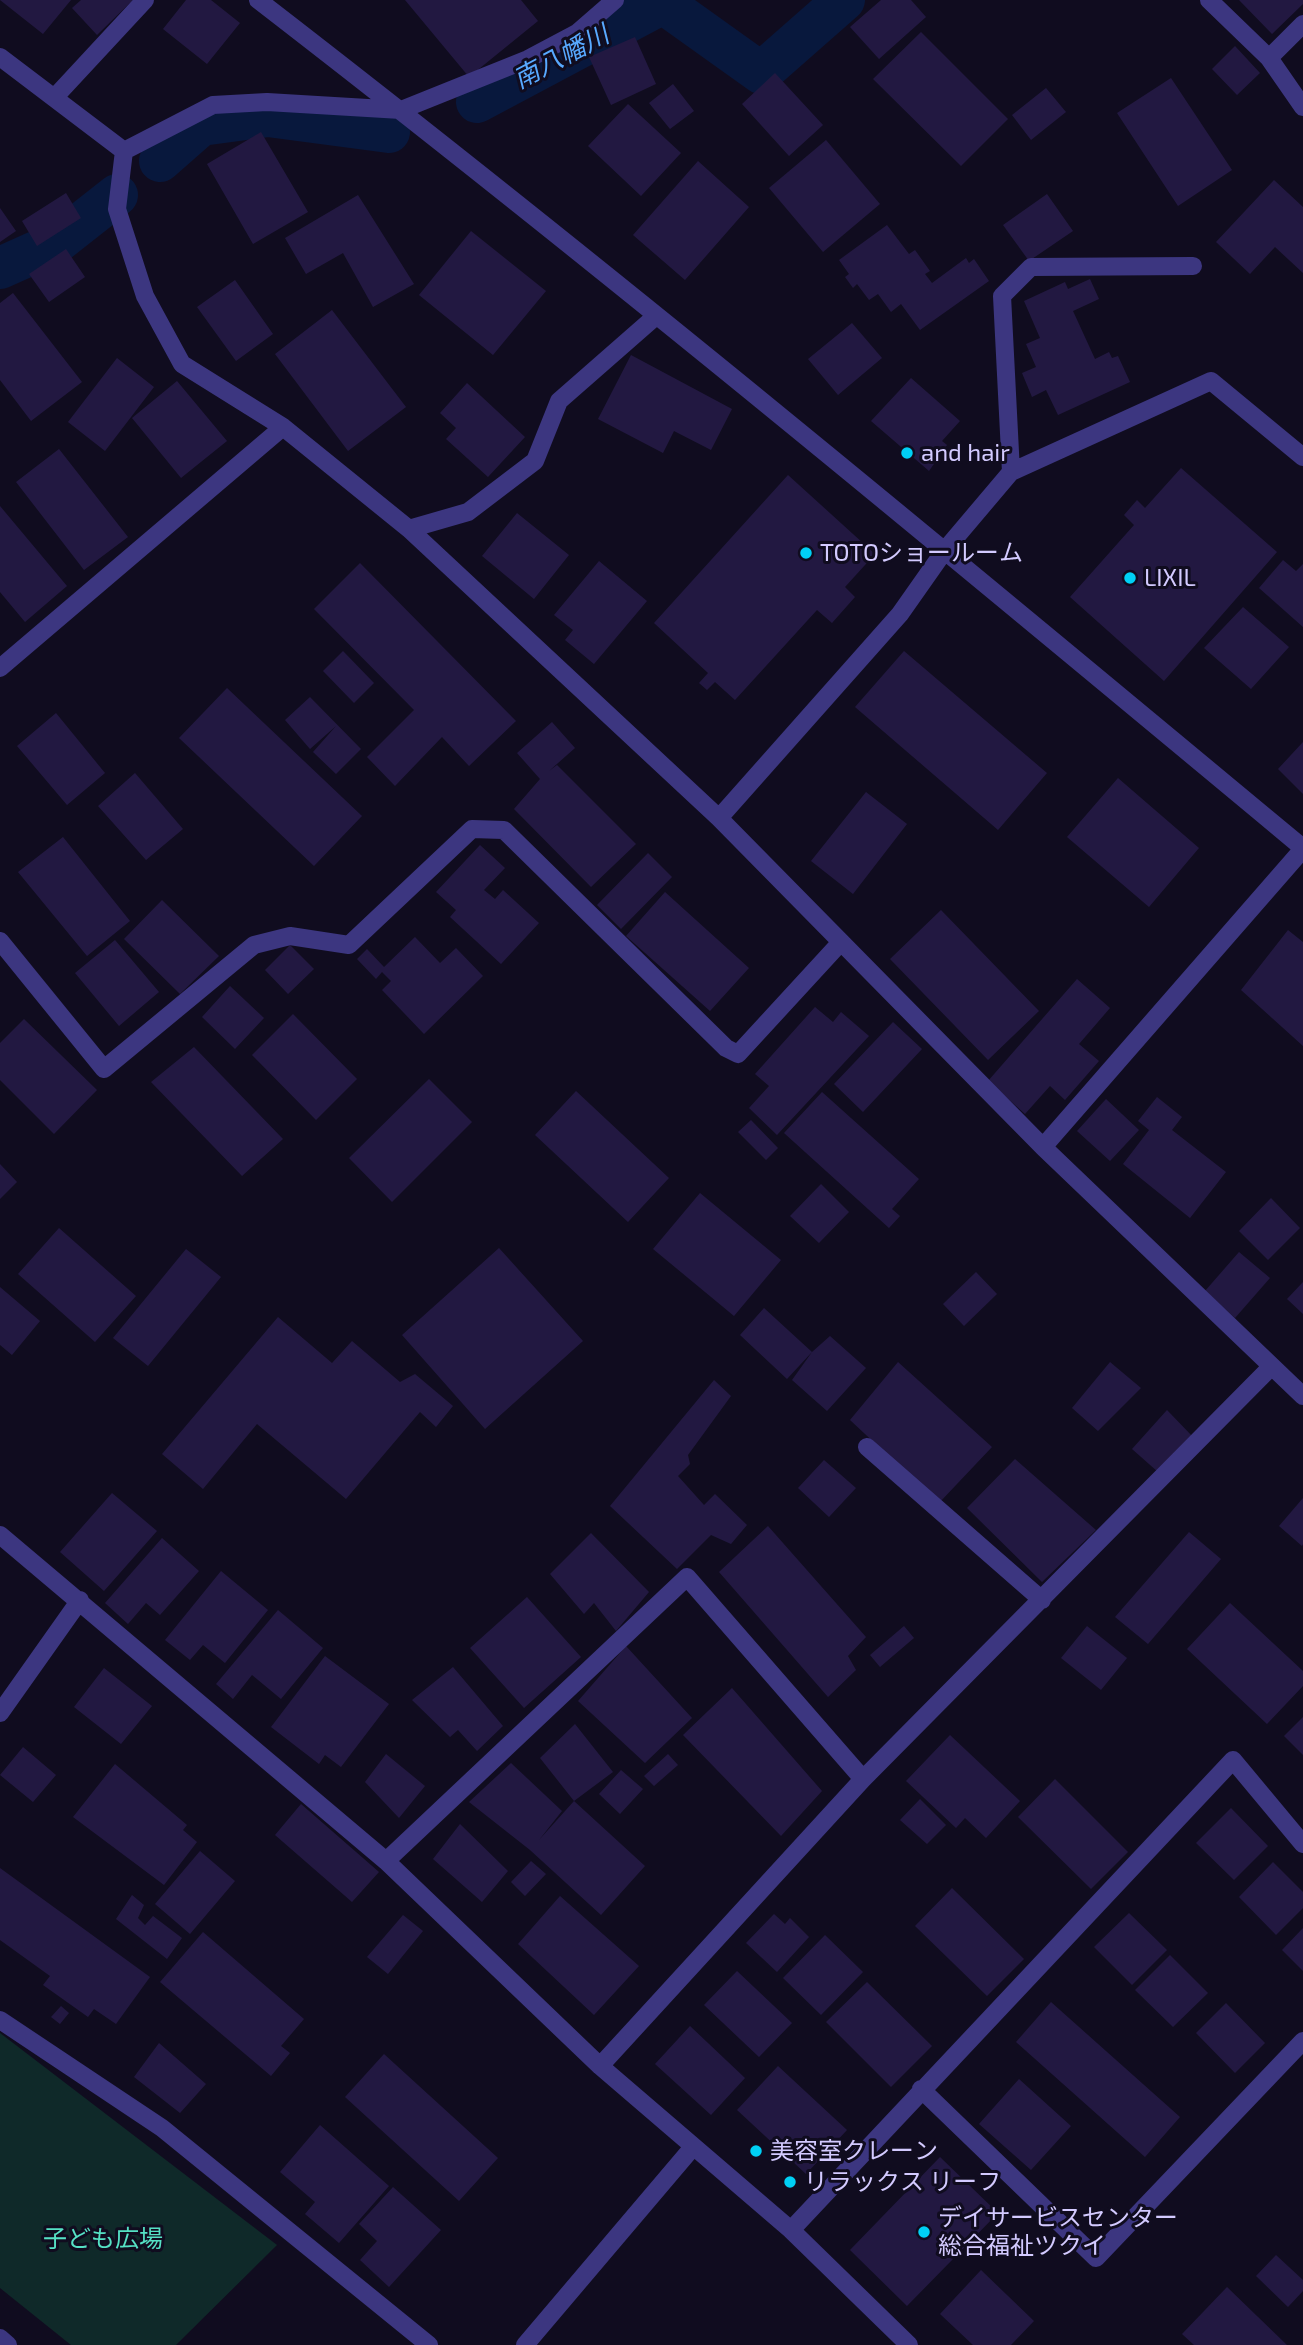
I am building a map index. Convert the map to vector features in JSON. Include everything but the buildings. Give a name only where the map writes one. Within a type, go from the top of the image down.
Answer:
[{"type":"street","points":[[54,98],[145,0]]},
{"type":"street","points":[[258,0],[401,110],[656,316],[944,550],[1303,848],[1043,1147]]},
{"type":"street","points":[[124,151],[213,105],[267,102],[401,110],[527,59],[577,33],[615,0]]},
{"type":"street","points":[[1209,0],[1269,58],[1303,107]]},
{"type":"street","points":[[1269,58],[1303,24]]},
{"type":"street","points":[[0,57],[124,151]]},
{"type":"street","points":[[124,151],[117,209],[145,296],[182,364],[283,428],[409,529],[719,818],[1043,1147],[1270,1368],[1303,1396]]},
{"type":"street","points":[[1011,472],[1002,296],[1031,267],[1193,266]]},
{"type":"street","points":[[409,529],[468,512],[535,461],[558,401],[656,316]]},
{"type":"street","points":[[719,818],[900,614],[944,550],[1011,472],[1211,381],[1303,457]]},
{"type":"street","points":[[0,668],[283,428]]},
{"type":"street","points":[[2,948],[104,1069],[254,945],[290,936],[349,945],[472,828],[504,830],[726,1048],[738,1054],[841,942]]},
{"type":"street","points":[[600,2066],[863,1779],[1270,1368]]},
{"type":"street","points":[[867,1447],[1042,1600]]},
{"type":"street","points":[[0,1535],[386,1861],[600,2066],[791,2230],[909,2345]]},
{"type":"street","points":[[386,1861],[687,1577],[863,1779]]},
{"type":"street","points":[[0,1713],[80,1600]]},
{"type":"street","points":[[791,2230],[1233,1760],[1303,1844]]},
{"type":"street","points":[[0,2020],[162,2128],[429,2345]]},
{"type":"street","points":[[921,2089],[1096,2258],[1303,2041]]},
{"type":"street","points":[[525,2345],[693,2147]]},
{"type":"street","points":[[0,2338],[8,2345]]},
{"type":"green space","name":"子ども広場","points":[[0,2033],[277,2245],[176,2345],[71,2345],[0,2288]]},
{"type":"waterway","name":"南八幡川","points":[[477,102],[663,3],[761,73],[844,0]]},
{"type":"waterway","name":"南八幡川","points":[[160,161],[201,125],[268,116],[389,132]]},
{"type":"waterway","name":"南八幡川","points":[[0,268],[56,243],[117,195]]},
{"type":"place","name":"and hair","points":[[907,453]]},
{"type":"place","name":"TOTOショールーム","points":[[806,553]]},
{"type":"place","name":"LIXIL","points":[[1130,578]]},
{"type":"place","name":"美容室クレーン","points":[[756,2151]]},
{"type":"place","name":"リラックス リーフ","points":[[790,2182]]},
{"type":"place","name":"デイサービスセンター 総合福祉ツクイ","points":[[924,2232]]}]
